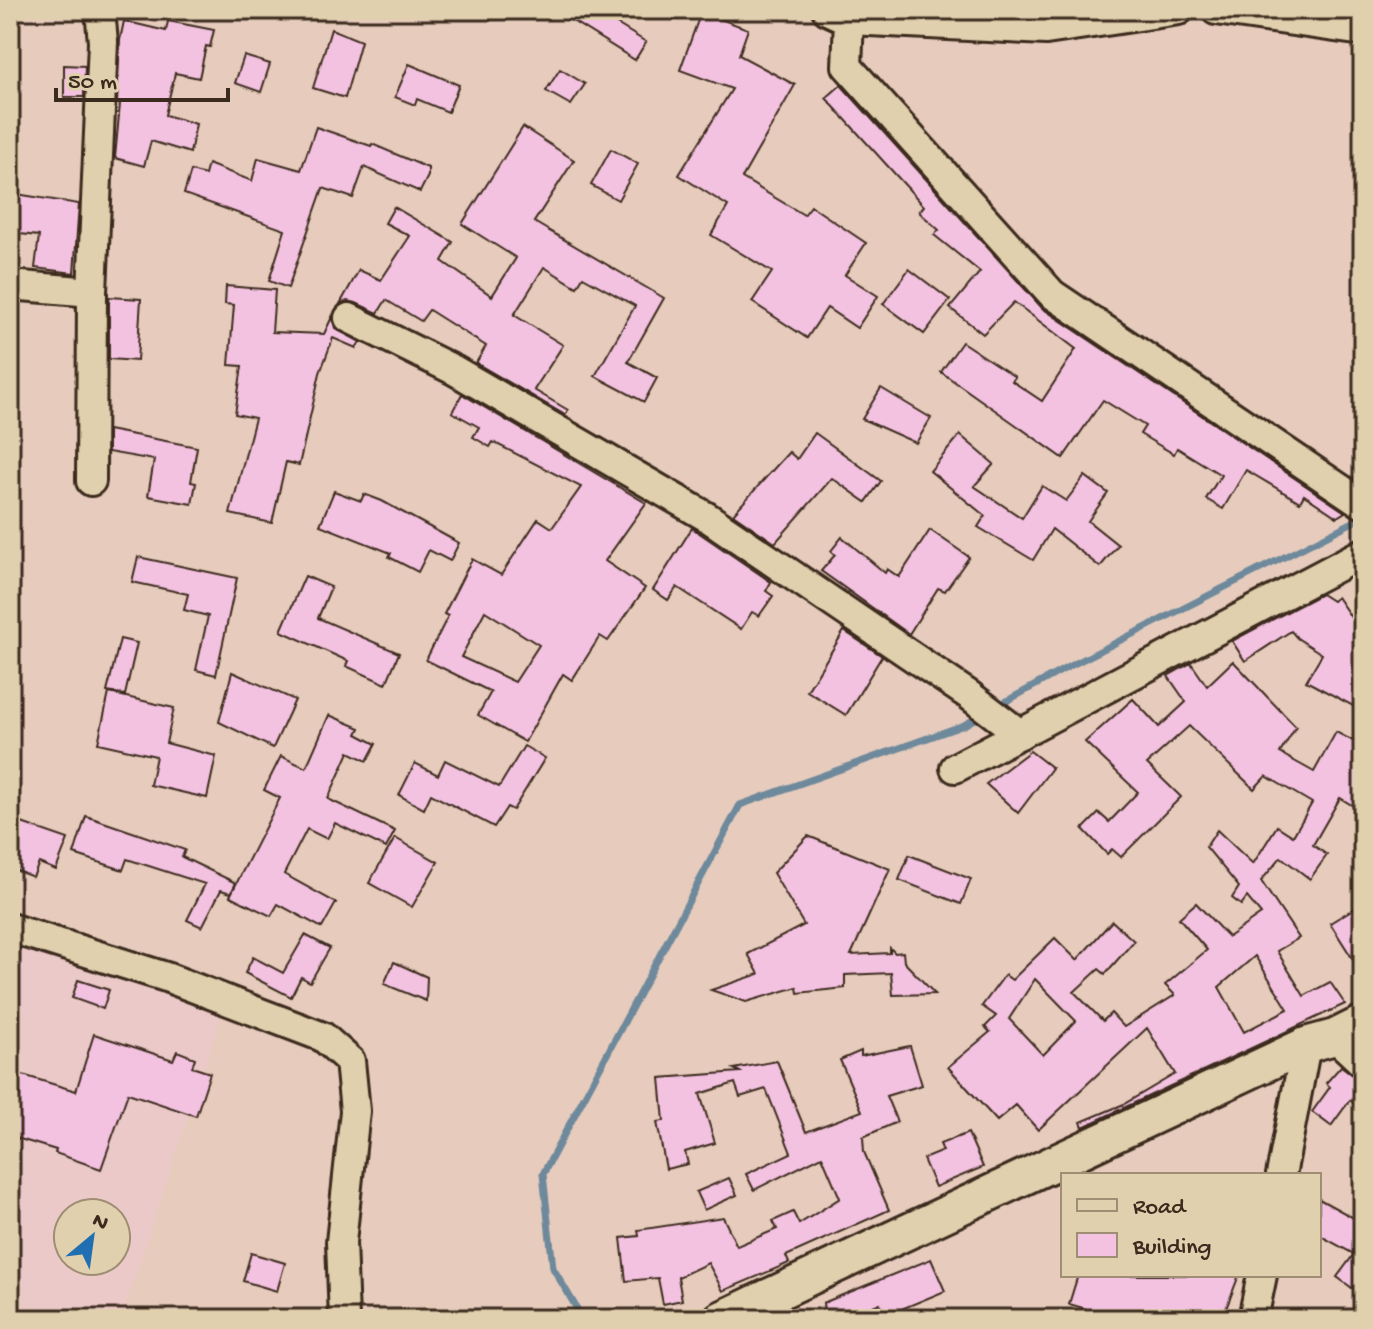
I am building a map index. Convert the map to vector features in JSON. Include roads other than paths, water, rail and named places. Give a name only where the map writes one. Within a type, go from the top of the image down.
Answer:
[{"type":"street","points":[[91,481],[92,292],[103,42],[100,10]]},
{"type":"street","points":[[1179,10],[1046,30],[838,15],[847,66],[1052,294],[1363,504]]},
{"type":"street","points":[[1216,10],[1363,31]]},
{"type":"street","points":[[10,285],[92,292]]},
{"type":"street","points":[[349,318],[454,370],[707,517],[969,695],[1011,727]]},
{"type":"street","points":[[955,768],[1011,727],[1363,553]]},
{"type":"street","points":[[10,928],[166,977],[323,1037],[350,1061],[355,1111],[341,1242],[344,1319]]},
{"type":"street","points":[[1334,1035],[1363,1063]]},
{"type":"street","points":[[1282,1173],[1334,1035]]},
{"type":"street","points":[[721,1319],[1334,1035]]},
{"type":"street","points":[[1253,1319],[1262,1277]]},
{"type":"waterway","points":[[996,707],[1068,667],[1363,517]]},
{"type":"waterway","points":[[583,1319],[553,1268],[543,1174],[740,805],[964,725],[985,713]]}]
